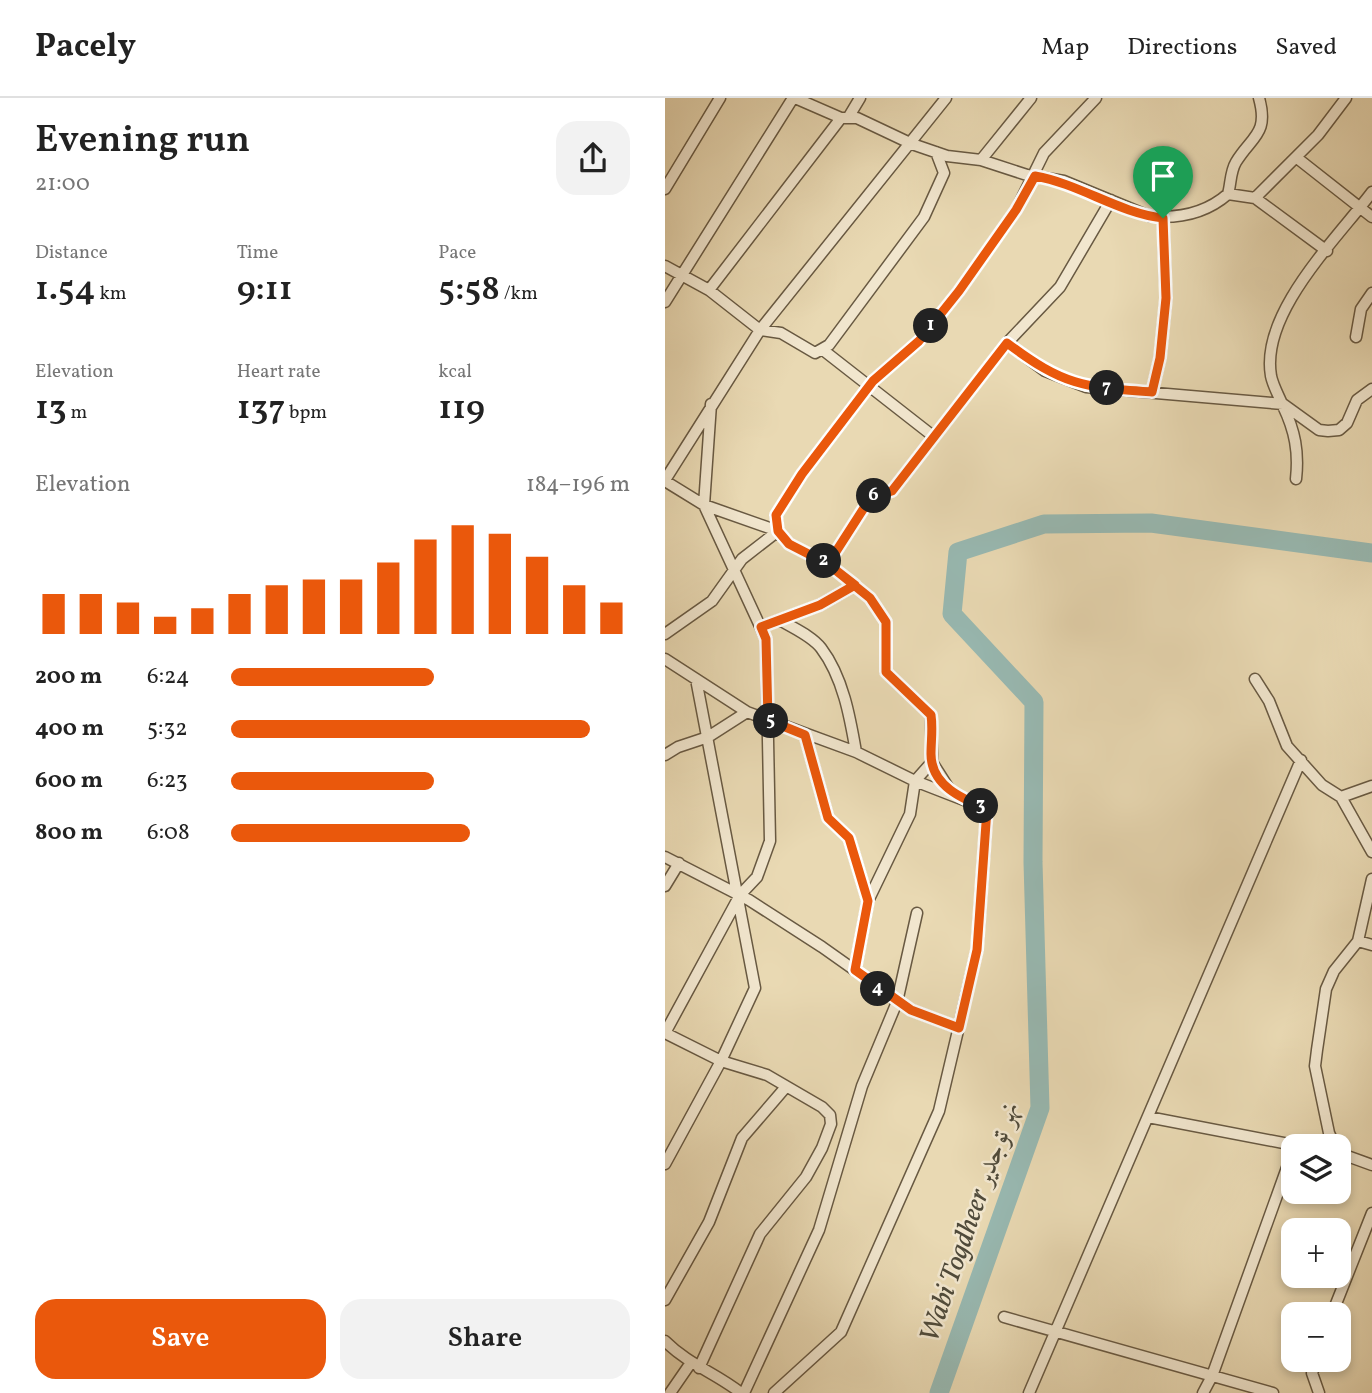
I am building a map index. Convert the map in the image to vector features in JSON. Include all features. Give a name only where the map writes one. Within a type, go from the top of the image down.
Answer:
[{"type":"street","points":[[665,189],[720,98]]},
{"type":"street","points":[[665,302],[680,274],[797,98],[844,118],[857,118],[912,144],[936,152],[981,160],[1035,176],[1064,181],[1149,216],[1163,218],[1210,208],[1228,194],[1232,170],[1256,140],[1261,127],[1263,118],[1259,98]]},
{"type":"street","points":[[709,290],[860,98]]},
{"type":"street","points":[[946,98],[912,144],[760,330],[665,481],[704,505],[778,531],[789,544],[828,564],[870,598],[886,622],[886,672],[931,715],[932,762],[953,795]]},
{"type":"street","points":[[981,160],[1031,98]]},
{"type":"street","points":[[778,531],[776,515],[794,485],[869,386],[919,341],[959,291],[1016,210],[1044,153],[1095,98]]},
{"type":"street","points":[[1228,194],[1243,199],[1255,198],[1297,158],[1346,98]]},
{"type":"street","points":[[665,266],[709,290],[760,330],[781,333],[815,353],[823,351],[924,216],[944,173],[936,152]]},
{"type":"street","points":[[1297,158],[1372,217]]},
{"type":"street","points":[[1296,479],[1296,442],[1272,380],[1270,365],[1278,322],[1302,279],[1372,192]]},
{"type":"street","points":[[1255,198],[1327,251]]},
{"type":"street","points":[[828,564],[871,497],[892,491],[1007,343],[1061,287],[1111,200]]},
{"type":"street","points":[[1152,392],[1160,358],[1166,298],[1163,218]]},
{"type":"street","points":[[1356,338],[1361,309],[1372,293]]},
{"type":"street","points":[[1007,343],[1045,371],[1086,387],[1283,404],[1319,430],[1339,430],[1347,423],[1357,400],[1372,389]]},
{"type":"street","points":[[823,351],[933,436]]},
{"type":"street","points":[[670,1393],[695,1366],[760,1234],[806,1177],[830,1129],[830,1115],[821,1107],[755,1070],[722,1061],[665,1033],[740,895],[757,877],[770,841],[766,639],[704,505],[711,404]]},
{"type":"street","points":[[665,634],[712,601],[742,559],[778,531]]},
{"type":"street","points":[[761,627],[820,605],[855,585]]},
{"type":"street","points":[[780,620],[820,646],[849,712],[856,752]]},
{"type":"street","points":[[665,659],[747,712],[856,752],[915,781],[987,809],[977,950],[939,1111],[841,1332],[774,1393]]},
{"type":"street","points":[[665,1164],[722,1061],[755,988],[740,895],[696,679]]},
{"type":"street","points":[[1255,679],[1269,701],[1287,746],[1322,785],[1341,797],[1372,852]]},
{"type":"street","points":[[665,755],[678,747],[708,737],[747,712]]},
{"type":"street","points":[[805,735],[828,818],[849,838],[868,901]]},
{"type":"street","points":[[1029,1393],[1301,760]]},
{"type":"street","points":[[855,970],[868,901],[910,814],[915,781],[932,762]]},
{"type":"street","points":[[1341,797],[1372,786]]},
{"type":"street","points":[[665,856],[740,895],[855,970],[897,1002],[959,1028]]},
{"type":"street","points":[[665,886],[679,863]]},
{"type":"street","points":[[1329,1134],[1315,1066],[1326,989],[1334,971],[1358,941],[1372,879]]},
{"type":"street","points":[[665,1342],[695,1366],[742,1393],[819,1230],[862,1086],[897,1002],[917,913]]},
{"type":"street","points":[[1358,941],[1372,945]]},
{"type":"street","points":[[665,1300],[709,1222],[742,1139],[785,1088]]},
{"type":"street","points":[[1147,1117],[1281,1144]]},
{"type":"street","points":[[1351,1157],[1372,1166]]},
{"type":"street","points":[[1203,1393],[1212,1376],[1281,1188]]},
{"type":"street","points":[[1337,1302],[1372,1213]]},
{"type":"street","points":[[1004,1317],[1273,1393]]},
{"type":"street","points":[[1312,1372],[1319,1393]]},
{"type":"waterway","name":"Wabi Togdheer نهر توجدير","points":[[939,1393],[1040,1108],[1033,862],[1034,702],[952,614],[958,552],[1044,524],[1151,523],[1372,553]]},
{"type":"route","points":[[1163,218],[1136,212],[1064,181],[1035,176],[1016,210],[959,291],[919,341],[873,381],[794,485],[776,515],[778,531],[789,544],[828,564],[855,585],[870,598],[886,622],[886,672],[931,715],[931,757],[937,774],[953,795],[987,809],[977,950],[959,1028],[911,1010],[872,985],[855,970],[866,923],[868,901],[858,876],[849,838],[828,818],[805,735],[768,720],[766,639],[761,627],[820,605],[855,585],[828,564],[871,497],[892,491],[902,480],[910,465],[1007,343],[1045,371],[1086,387],[1152,392],[1160,358],[1166,298],[1163,218]]}]
